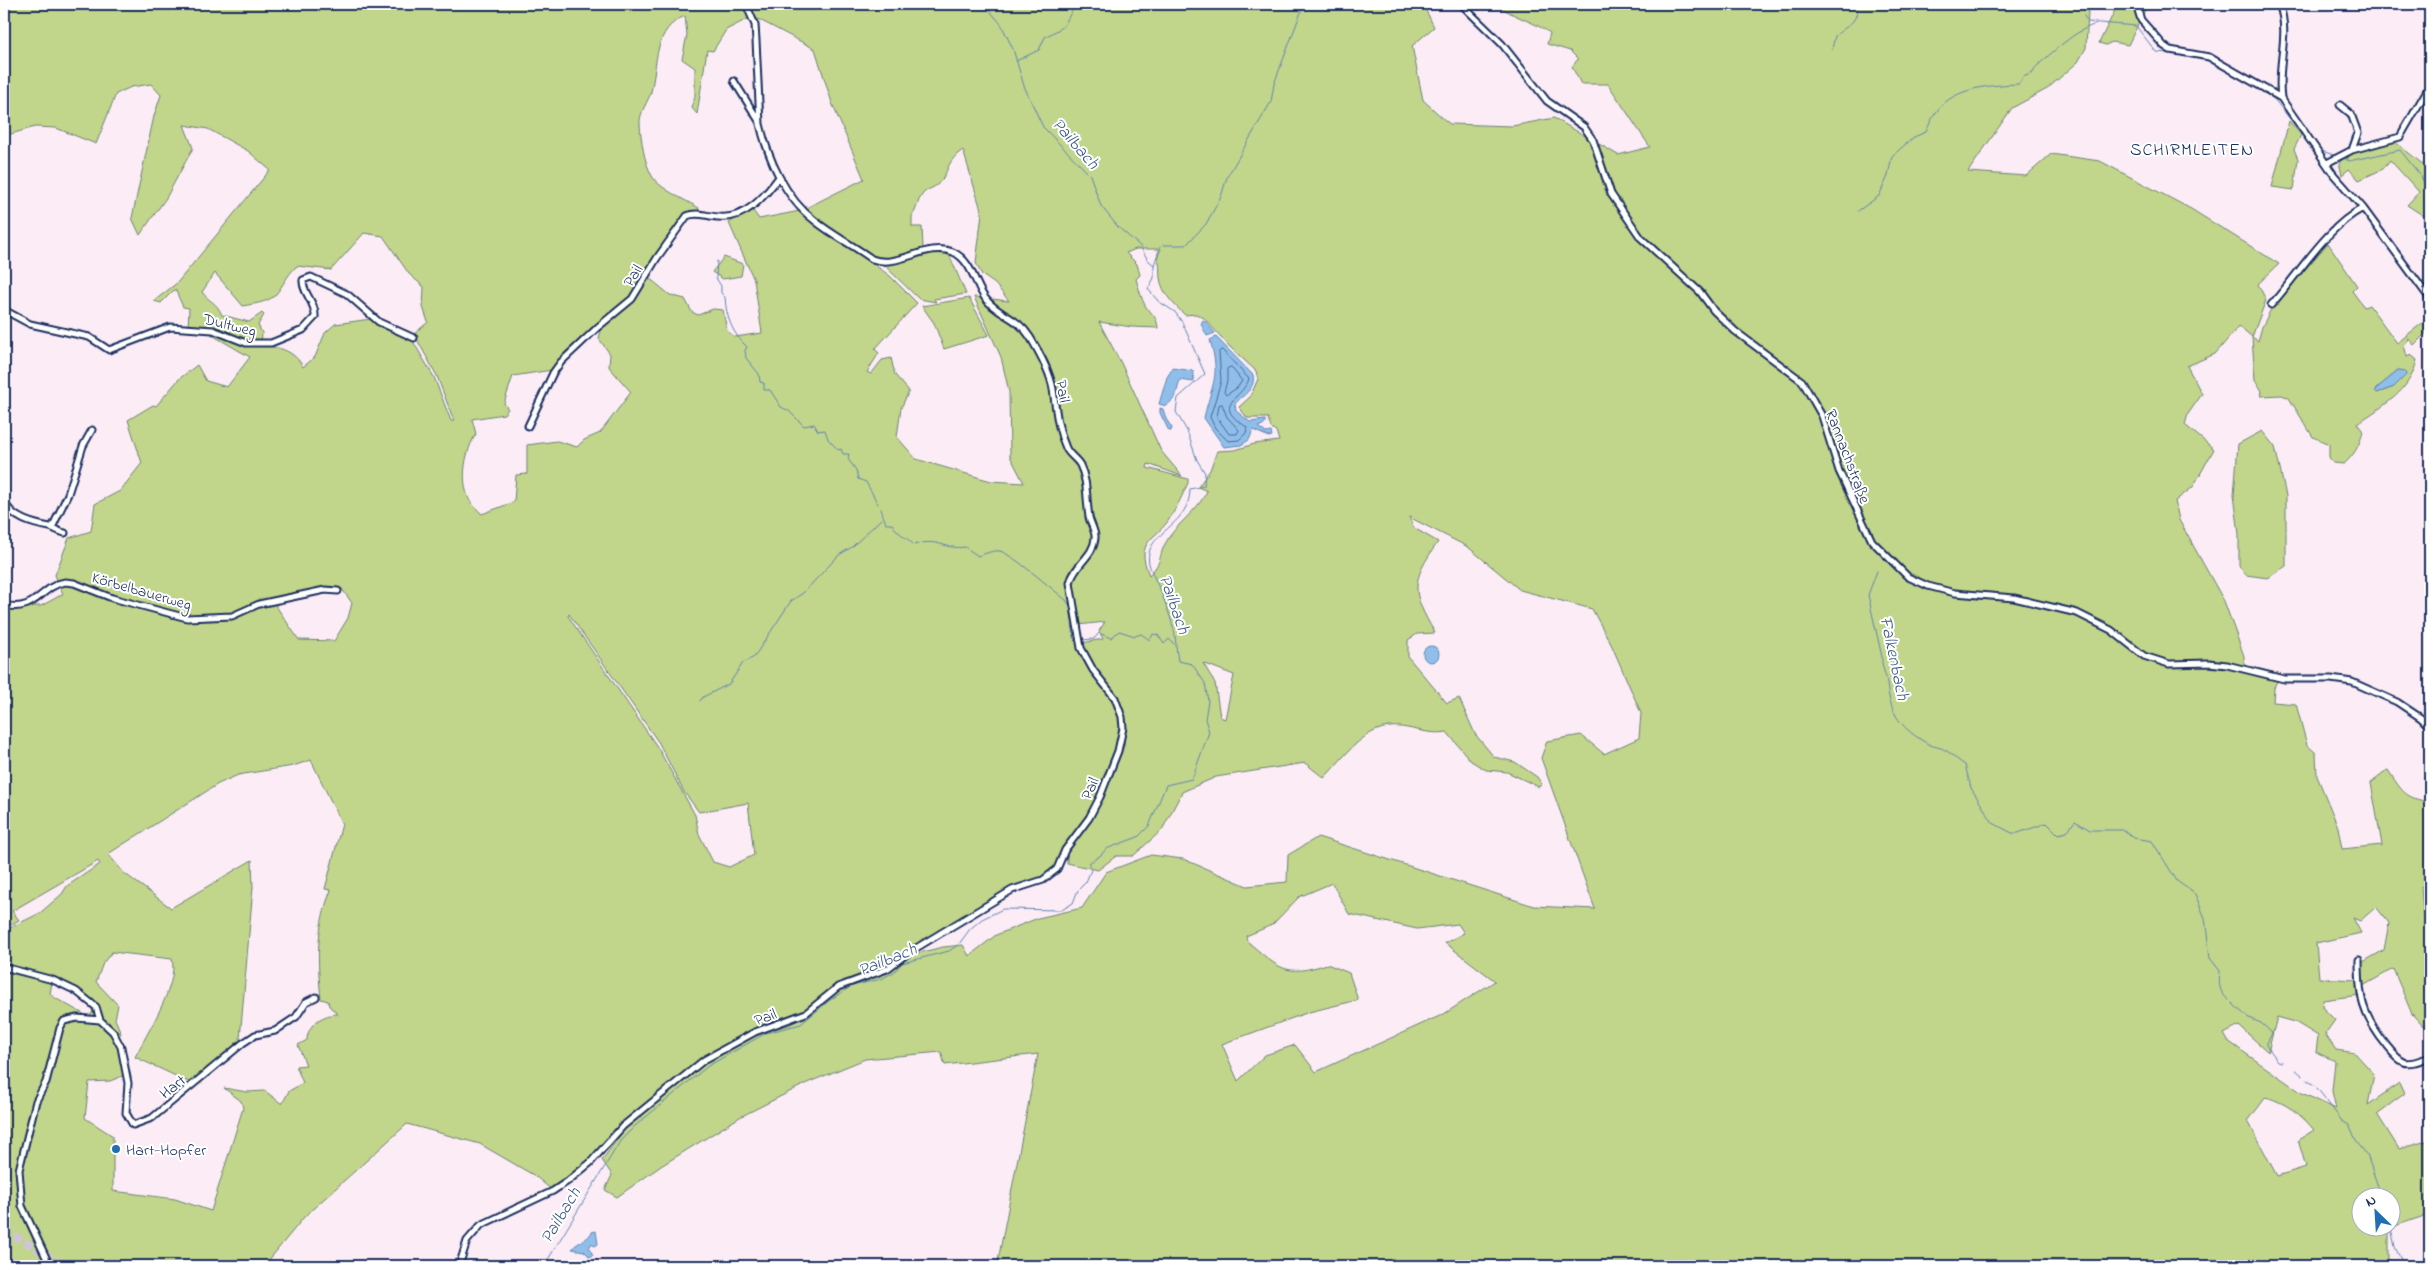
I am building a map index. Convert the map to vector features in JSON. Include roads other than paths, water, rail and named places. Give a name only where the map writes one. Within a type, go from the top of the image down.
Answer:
[{"type":"street","name":"Pail","points":[[459,1266],[467,1241],[482,1225],[553,1191],[568,1181],[594,1159],[623,1126],[704,1060],[755,1032],[806,1012],[838,987],[887,969],[908,953],[1012,890],[1035,883],[1052,875],[1060,864],[1065,850],[1089,818],[1118,751],[1122,736],[1122,717],[1115,698],[1093,670],[1081,648],[1072,604],[1070,583],[1079,563],[1090,553],[1096,538],[1089,517],[1084,476],[1079,463],[1066,448],[1055,413],[1053,388],[1047,370],[1030,337],[1020,323],[994,307],[985,298],[963,259],[954,252],[934,250],[890,262],[872,259],[815,222],[802,210],[780,177],[766,146],[760,124],[756,33],[746,4]]},
{"type":"street","name":"Rannachstraße","points":[[1461,4],[1502,44],[1547,100],[1584,127],[1593,140],[1611,194],[1641,238],[1700,292],[1714,312],[1735,331],[1802,381],[1822,416],[1839,471],[1872,541],[1908,577],[1928,586],[1955,593],[2014,598],[2078,613],[2110,630],[2144,656],[2169,664],[2209,663],[2227,665],[2284,679],[2331,679],[2352,682],[2402,705],[2430,727]]},
{"type":"street","points":[[2136,4],[2141,20],[2164,46],[2170,50],[2209,57],[2281,98],[2343,186],[2364,208],[2430,299]]},
{"type":"street","points":[[2279,4],[2285,30],[2279,85],[2281,98]]},
{"type":"street","name":"Pail","points":[[734,81],[760,124]]},
{"type":"street","points":[[2327,163],[2352,150],[2400,136],[2430,85]]},
{"type":"street","points":[[2340,105],[2351,114],[2358,133],[2352,150]]},
{"type":"street","name":"Pail","points":[[528,426],[553,373],[561,362],[598,326],[632,299],[657,258],[687,216],[695,214],[719,218],[735,216],[764,196],[780,177]]},
{"type":"street","points":[[2271,304],[2289,285],[2300,268],[2346,218],[2364,208]]},
{"type":"street","name":"Dultweg","points":[[4,310],[30,324],[89,337],[109,350],[170,326],[213,330],[246,343],[271,343],[303,330],[315,316],[314,304],[303,285],[303,280],[311,277],[347,294],[380,322],[414,338]]},
{"type":"street","points":[[52,528],[68,494],[82,446],[92,430]]},
{"type":"street","points":[[4,501],[14,515],[37,526],[52,528],[65,533]]},
{"type":"street","name":"Körbelbauerweg","points":[[4,605],[18,607],[28,604],[41,597],[56,583],[65,582],[178,617],[201,618],[232,616],[259,604],[325,590],[338,591]]},
{"type":"street","points":[[2359,960],[2363,1006],[2368,1021],[2393,1053],[2404,1062],[2430,1058]]},
{"type":"street","name":"Hart","points":[[4,967],[53,980],[76,991],[96,1007],[100,1020],[113,1032],[121,1046],[128,1082],[126,1113],[133,1125],[152,1118],[243,1043],[255,1035],[275,1031],[296,1017],[306,1002],[316,997]]},
{"type":"street","points":[[50,1266],[22,1206],[19,1170],[36,1101],[46,1082],[60,1028],[64,1021],[77,1018],[100,1020]]},
{"type":"water","points":[[1203,320],[1215,333],[1207,336],[1201,324]]},
{"type":"water","points":[[1216,337],[1253,375],[1252,385],[1248,392],[1235,404],[1236,411],[1250,422],[1265,420],[1265,424],[1258,427],[1266,433],[1271,432],[1272,436],[1269,437],[1253,430],[1249,440],[1241,445],[1224,447],[1204,418],[1215,372],[1210,340]]},
{"type":"water","points":[[1173,368],[1193,371],[1194,382],[1180,380],[1175,398],[1166,406],[1159,404],[1167,377]]},
{"type":"water","points":[[2398,371],[2406,372],[2406,375],[2394,387],[2377,393],[2375,391],[2377,388]]},
{"type":"water","points":[[1160,408],[1163,409],[1166,419],[1172,428],[1171,431],[1169,431],[1160,413]]},
{"type":"water","points":[[1431,646],[1439,654],[1431,662],[1423,654]]},
{"type":"water","points":[[596,1231],[598,1244],[595,1246],[592,1243],[589,1248],[593,1255],[590,1257],[584,1251],[572,1249],[588,1237],[592,1232]]},
{"type":"waterway","name":"Pailbach","points":[[544,1266],[621,1140],[635,1126],[708,1066],[766,1033],[801,1024],[830,1000],[852,986],[881,979],[894,972],[902,963],[949,951],[959,944],[970,929],[982,919],[1003,909],[1062,910],[1073,903],[1078,890],[1086,882],[1091,870],[1089,863],[1106,849],[1138,837],[1149,826],[1166,785],[1192,779],[1209,732],[1205,719],[1208,701],[1205,683],[1192,664],[1178,661],[1172,623],[1149,560],[1152,545],[1184,510],[1190,489],[1204,486],[1205,473],[1197,460],[1187,431],[1176,412],[1178,398],[1205,374],[1182,322],[1175,312],[1158,301],[1148,289],[1154,278],[1154,265],[1148,260],[1140,246],[1118,227],[1101,206],[1090,175],[1043,127],[1024,86],[1013,49],[1001,24],[984,4]]},
{"type":"waterway","points":[[1016,61],[1039,50],[1045,37],[1063,27],[1076,4]]},
{"type":"waterway","points":[[1163,245],[1186,245],[1206,224],[1221,197],[1227,177],[1271,102],[1274,84],[1304,4]]},
{"type":"waterway","points":[[1832,49],[1835,36],[1854,20],[1857,4]]},
{"type":"waterway","points":[[2081,4],[2085,11]]},
{"type":"waterway","points":[[2084,16],[2088,22],[2136,26],[2156,52],[2180,54]]},
{"type":"waterway","points":[[1858,211],[1879,196],[1888,176],[1892,156],[1914,137],[1926,132],[1937,111],[1944,103],[1963,92],[1974,89],[2019,84],[2023,77],[2033,73],[2036,67],[2065,42],[2081,31],[2097,24]]},
{"type":"waterway","points":[[2244,80],[2274,99],[2313,148]]},
{"type":"waterway","points":[[2319,150],[2337,156]]},
{"type":"waterway","points":[[2343,158],[2349,161],[2400,150],[2421,176],[2430,198]]},
{"type":"waterway","points":[[1154,265],[1160,247]]},
{"type":"waterway","points":[[717,261],[716,278],[721,286],[721,293],[725,297],[731,324],[737,336],[747,347],[745,350],[746,358],[759,374],[760,382],[764,383],[764,390],[770,390],[781,407],[789,411],[804,426],[814,424],[818,431],[825,430],[828,439],[838,450],[841,449],[843,454],[849,454],[848,459],[856,470],[858,479],[866,482],[878,504]]},
{"type":"waterway","points":[[881,509],[886,524],[892,524],[914,545],[929,542],[952,547],[965,547],[978,556],[1000,551],[1014,559],[1066,600],[1070,606],[1074,639],[1077,640]]},
{"type":"waterway","points":[[700,701],[703,697],[729,684],[743,663],[754,657],[791,601],[803,593],[839,555],[852,547],[881,519]]},
{"type":"waterway","name":"Falkenbach","points":[[1877,571],[1868,595],[1891,704],[1898,720],[1919,738],[1928,744],[1947,751],[1965,765],[1971,788],[1993,823],[2012,833],[2018,833],[2047,823],[2058,834],[2067,832],[2075,821],[2090,830],[2124,830],[2134,838],[2152,841],[2177,881],[2195,894],[2205,918],[2210,958],[2220,971],[2220,987],[2223,994],[2229,1000]]},
{"type":"waterway","points":[[1082,640],[1094,639],[1099,633],[1111,638],[1119,631],[1135,636],[1141,634],[1150,640],[1153,634],[1158,635],[1164,644],[1169,639],[1174,644]]},
{"type":"waterway","name":"Falkenbach","points":[[2232,1003],[2247,1017],[2261,1023],[2272,1033],[2266,1045],[2278,1061],[2282,1062]]},
{"type":"waterway","name":"Falkenbach","points":[[2296,1070],[2303,1076]]},
{"type":"waterway","name":"Falkenbach","points":[[2307,1080],[2314,1085]]},
{"type":"waterway","name":"Falkenbach","points":[[2317,1088],[2342,1121],[2349,1125],[2356,1141],[2367,1155],[2379,1188]]},
{"type":"waterway","name":"Falkenbach","points":[[2393,1238],[2402,1262]]},
{"type":"tunnel","points":[[4,1230],[66,1266]]},
{"type":"place","name":"Hart-Hopfer","points":[[116,1149]]},
{"type":"district","name":"SCHIRMLEITEN","points":[[2192,149]]}]
